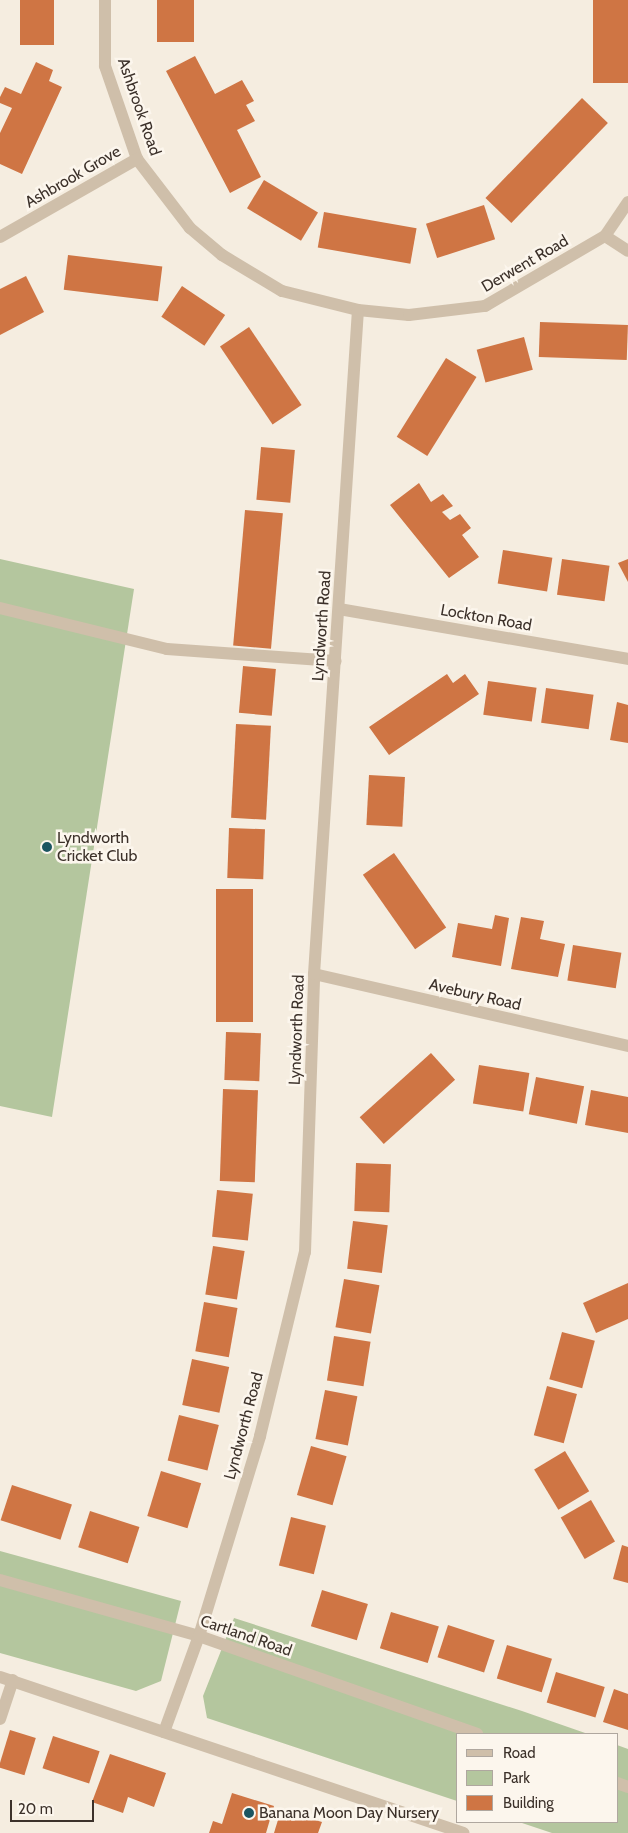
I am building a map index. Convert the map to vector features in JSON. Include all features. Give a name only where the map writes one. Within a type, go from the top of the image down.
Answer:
[{"type":"street","name":"Ashbrook Road","points":[[105,0],[105,66],[137,159],[190,228],[222,254],[282,291],[358,310]]},
{"type":"street","name":"Ashbrook Grove","points":[[0,237],[137,159]]},
{"type":"street","name":"Derwent Road","points":[[358,310],[409,315],[485,306],[605,236],[628,202]]},
{"type":"street","points":[[605,236],[628,251]]},
{"type":"street","name":"Lyndworth Road","points":[[164,1732],[198,1636],[260,1436],[306,1252],[314,974],[358,310]]},
{"type":"street","points":[[0,608],[167,649],[336,661]]},
{"type":"street","name":"Lockton Road","points":[[339,610],[628,659]]},
{"type":"street","name":"Avebury Road","points":[[314,974],[628,1046]]},
{"type":"street","name":"Cartland Road","points":[[0,1580],[198,1636],[474,1733]]},
{"type":"street","points":[[0,1677],[463,1833]]},
{"type":"street","points":[[0,1720],[13,1680]]},
{"type":"green space","name":"Lyndworth Cricket Club","points":[[0,559],[134,589],[52,1117],[0,1106]]},
{"type":"green space","points":[[0,1551],[181,1601],[161,1681],[136,1691],[0,1653]]},
{"type":"green space","points":[[234,1618],[585,1733],[456,1733],[456,1801],[207,1718],[203,1696]]},
{"type":"green space","points":[[618,1745],[628,1749],[628,1833],[552,1833],[522,1823],[618,1823]]},
{"type":"building","points":[[20,0],[54,0],[54,45],[20,45]]},
{"type":"building","points":[[157,0],[194,0],[194,42],[157,42]]},
{"type":"building","points":[[593,0],[628,0],[628,83],[593,83]]},
{"type":"building","points":[[195,56],[215,94],[242,80],[254,101],[246,105],[255,121],[237,130],[261,177],[230,193],[166,71]]},
{"type":"building","points":[[36,62],[53,70],[49,81],[62,87],[22,174],[0,164],[0,133],[12,108],[0,103],[0,97],[5,87],[21,94]]},
{"type":"building","points":[[582,98],[608,123],[511,223],[485,198]]},
{"type":"building","points":[[264,180],[318,212],[301,241],[247,208]]},
{"type":"building","points":[[484,205],[495,239],[437,258],[426,224]]},
{"type":"building","points":[[324,212],[417,228],[410,264],[318,247]]},
{"type":"building","points":[[68,255],[162,267],[158,301],[64,290]]},
{"type":"building","points":[[26,276],[44,312],[0,335],[0,289]]},
{"type":"building","points":[[182,286],[225,315],[204,346],[161,317]]},
{"type":"building","points":[[540,322],[628,325],[627,360],[539,357]]},
{"type":"building","points":[[249,327],[302,405],[273,425],[220,347]]},
{"type":"building","points":[[524,337],[533,370],[485,383],[477,350]]},
{"type":"building","points":[[446,358],[477,377],[427,456],[397,437]]},
{"type":"building","points":[[261,447],[295,450],[290,503],[256,500]]},
{"type":"building","points":[[419,483],[431,502],[443,494],[453,506],[442,512],[450,520],[460,514],[471,528],[462,535],[479,557],[449,578],[390,505]]},
{"type":"building","points":[[245,510],[283,513],[271,649],[233,645]]},
{"type":"building","points":[[503,550],[552,558],[547,591],[498,584]]},
{"type":"building","points":[[562,559],[610,566],[605,601],[557,595]]},
{"type":"building","points":[[628,559],[628,582],[618,563]]},
{"type":"building","points":[[243,666],[276,669],[272,716],[239,713]]},
{"type":"building","points":[[447,674],[453,683],[465,674],[479,694],[389,755],[369,727]]},
{"type":"building","points":[[488,681],[537,688],[532,721],[483,715]]},
{"type":"building","points":[[546,688],[594,695],[589,729],[541,723]]},
{"type":"building","points":[[617,702],[628,705],[628,743],[610,740]]},
{"type":"building","points":[[236,724],[271,726],[266,820],[231,818]]},
{"type":"building","points":[[369,775],[405,777],[402,827],[366,825]]},
{"type":"building","points":[[229,828],[265,829],[263,879],[227,878]]},
{"type":"building","points":[[394,853],[446,928],[415,949],[363,875]]},
{"type":"building","points":[[216,889],[253,889],[253,1022],[216,1022]]},
{"type":"building","points":[[495,915],[509,918],[501,966],[452,957],[458,923],[492,929]]},
{"type":"building","points":[[521,917],[544,921],[540,939],[565,944],[558,977],[511,969]]},
{"type":"building","points":[[573,945],[621,953],[616,988],[567,981]]},
{"type":"building","points":[[226,1032],[261,1033],[259,1081],[224,1080]]},
{"type":"building","points":[[431,1053],[455,1080],[384,1144],[360,1117]]},
{"type":"building","points":[[479,1065],[529,1073],[523,1111],[473,1104]]},
{"type":"building","points":[[536,1077],[584,1086],[577,1124],[529,1114]]},
{"type":"building","points":[[223,1089],[258,1090],[255,1182],[220,1181]]},
{"type":"building","points":[[591,1090],[628,1097],[628,1133],[585,1125]]},
{"type":"building","points":[[356,1163],[391,1164],[389,1212],[354,1211]]},
{"type":"building","points":[[217,1190],[253,1194],[248,1241],[212,1237]]},
{"type":"building","points":[[353,1221],[388,1225],[382,1273],[347,1269]]},
{"type":"building","points":[[213,1246],[245,1251],[237,1299],[205,1294]]},
{"type":"building","points":[[344,1279],[379,1285],[371,1334],[335,1327]]},
{"type":"building","points":[[628,1283],[628,1319],[596,1333],[583,1303]]},
{"type":"building","points":[[204,1302],[237,1308],[229,1357],[195,1351]]},
{"type":"building","points":[[562,1332],[595,1341],[582,1388],[549,1379]]},
{"type":"building","points":[[334,1336],[371,1342],[364,1386],[327,1380]]},
{"type":"building","points":[[192,1359],[229,1367],[219,1413],[182,1405]]},
{"type":"building","points":[[547,1386],[577,1394],[564,1443],[534,1435]]},
{"type":"building","points":[[325,1390],[357,1396],[348,1445],[315,1439]]},
{"type":"building","points":[[179,1415],[219,1425],[207,1471],[168,1461]]},
{"type":"building","points":[[311,1446],[347,1456],[333,1505],[297,1495]]},
{"type":"building","points":[[565,1451],[589,1491],[558,1510],[534,1470]]},
{"type":"building","points":[[161,1471],[201,1483],[187,1528],[147,1516]]},
{"type":"building","points":[[12,1485],[72,1504],[60,1540],[1,1520]]},
{"type":"building","points":[[591,1500],[615,1542],[585,1559],[561,1518]]},
{"type":"building","points":[[90,1511],[139,1527],[128,1563],[78,1547]]},
{"type":"building","points":[[291,1517],[326,1526],[314,1574],[279,1566]]},
{"type":"building","points":[[622,1545],[628,1547],[628,1583],[613,1579]]},
{"type":"building","points":[[322,1590],[368,1604],[357,1640],[311,1626]]},
{"type":"building","points":[[391,1612],[439,1627],[428,1663],[380,1648]]},
{"type":"building","points":[[448,1625],[495,1640],[484,1672],[437,1657]]},
{"type":"building","points":[[507,1645],[552,1659],[542,1692],[497,1678]]},
{"type":"building","points":[[556,1672],[605,1687],[595,1718],[547,1703]]},
{"type":"building","points":[[614,1689],[628,1694],[628,1730],[603,1722]]},
{"type":"building","points":[[10,1730],[36,1738],[24,1775],[0,1768]]},
{"type":"building","points":[[53,1736],[100,1751],[89,1783],[42,1768]]},
{"type":"building","points":[[110,1754],[166,1773],[154,1807],[128,1797],[123,1813],[92,1802]]},
{"type":"building","name":"Banana Moon Day Nursery","points":[[232,1793],[274,1806],[266,1833],[209,1833],[213,1821],[222,1824]]},
{"type":"building","points":[[281,1810],[322,1822],[318,1833],[274,1833]]},
{"type":"place","name":"Lyndworth Cricket Club","points":[[47,847]]},
{"type":"place","name":"Banana Moon Day Nursery","points":[[249,1813]]}]
